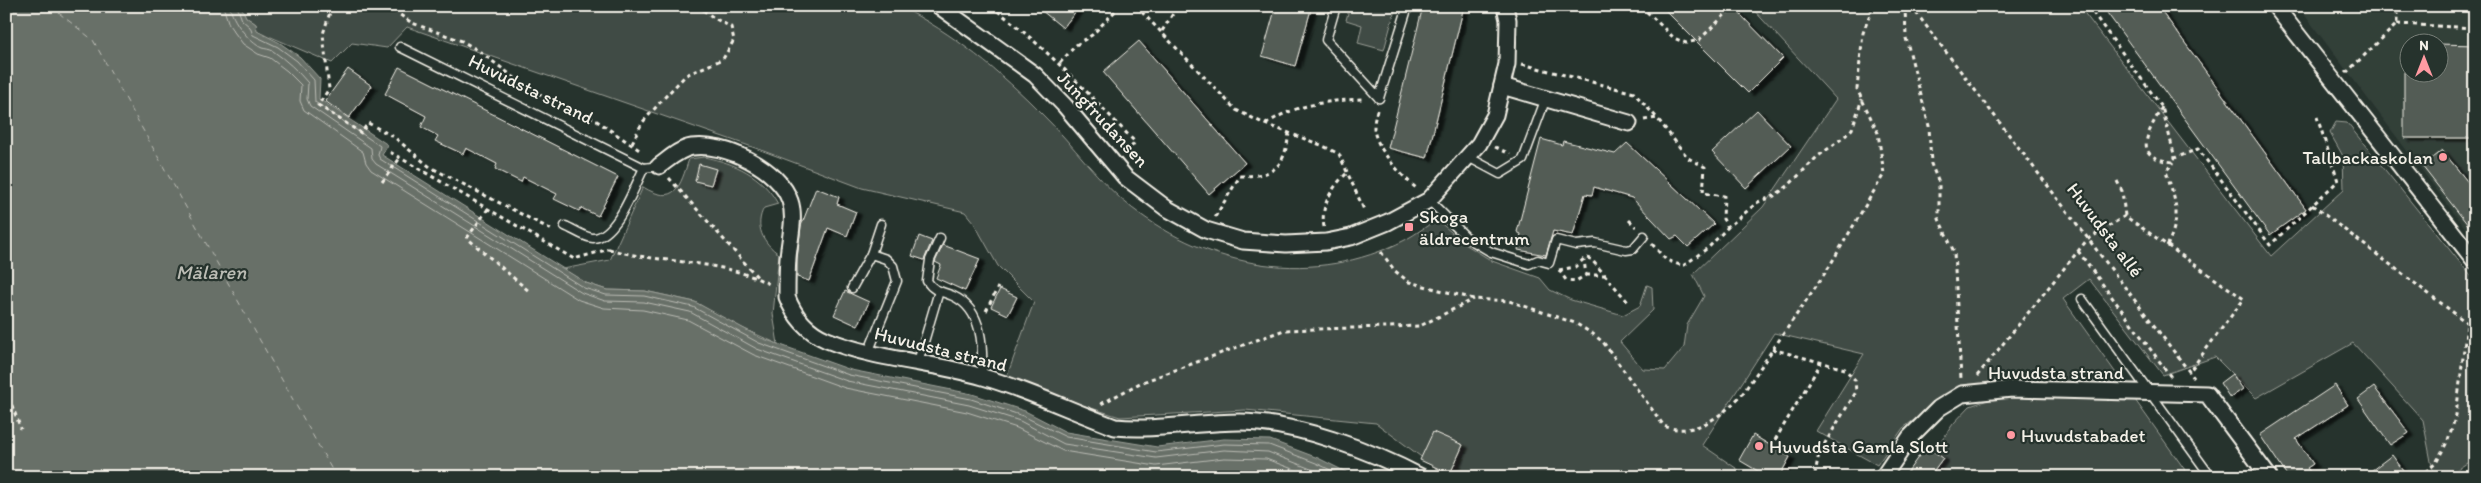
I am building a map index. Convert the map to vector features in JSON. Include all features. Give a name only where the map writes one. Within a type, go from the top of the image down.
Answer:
[{"type":"street","name":"Jungfrudansen","points":[[939,6],[1035,75],[1065,106],[1126,176],[1166,208],[1206,230],[1244,241],[1286,244],[1326,242],[1351,237],[1388,222],[1468,157],[1480,144],[1495,115],[1507,64],[1508,20],[1505,6]]},
{"type":"street","points":[[2274,6],[2475,261]]},
{"type":"street","points":[[1502,86],[1629,123]]},
{"type":"street","name":"Huvudsta strand","points":[[651,167],[681,150],[692,147],[712,148],[727,151],[760,165],[774,176],[791,201],[787,297],[792,310],[802,323],[826,340],[868,353],[982,377],[1115,427],[1136,429],[1241,422],[1270,425],[1339,442],[1382,458],[1421,477]]},
{"type":"street","name":"Huvudsta strand","points":[[1883,477],[1910,437],[1938,408],[1962,394],[2012,389],[2207,394]]},
{"type":"street","points":[[2207,394],[2269,477]]},
{"type":"lane","points":[[1336,6],[1326,40],[1379,98]]},
{"type":"lane","points":[[1379,98],[1408,6]]},
{"type":"lane","name":"Huvudsta strand","points":[[400,46],[651,167],[614,227],[602,236]]},
{"type":"lane","points":[[1468,157],[1500,174],[1523,160],[1546,98]]},
{"type":"lane","points":[[1423,195],[1466,237],[1491,252],[1529,264],[1538,260],[1549,263],[1556,240],[1576,245],[1595,243],[1626,250],[1633,249],[1644,236]]},
{"type":"lane","points":[[852,288],[871,254],[881,224]]},
{"type":"lane","points":[[565,226],[591,238],[602,236]]},
{"type":"lane","points":[[940,238],[927,273],[927,281],[932,289],[955,297],[967,307],[978,326],[983,349],[982,377]]},
{"type":"lane","points":[[868,353],[897,281],[893,266],[886,259],[871,254]]},
{"type":"lane","points":[[918,362],[939,291]]},
{"type":"lane","points":[[2082,298],[2211,477]]},
{"type":"path","points":[[332,6],[323,34],[329,89],[318,105],[361,133],[368,123],[394,137],[430,167],[560,234]]},
{"type":"path","points":[[387,6],[412,23],[462,41],[479,50],[532,91],[594,119],[632,143],[642,123],[686,75],[723,59],[734,40],[731,27],[714,18],[698,6]]},
{"type":"path","points":[[991,6],[1019,27],[1060,63],[1135,142],[1125,153],[1132,159]]},
{"type":"path","points":[[1060,63],[1076,45],[1092,34],[1120,6]]},
{"type":"path","points":[[1136,6],[1236,110],[1339,154],[1365,212]]},
{"type":"path","points":[[1162,31],[1178,6]]},
{"type":"path","points":[[1641,6],[1674,38],[1686,44],[1699,40],[1734,6]]},
{"type":"path","points":[[1381,252],[1395,272],[1408,282],[1474,298],[1509,301],[1575,323],[1593,334],[1614,358],[1664,426],[1675,431],[1699,427],[1729,409],[1744,393],[1829,267],[1884,174],[1878,133],[1857,89],[1859,56],[1863,33],[1873,6]]},
{"type":"path","points":[[1906,6],[1906,38],[1929,126],[1930,164],[1939,183],[1939,219],[1954,252],[1962,394]]},
{"type":"path","name":"Huvudsta allé","points":[[1911,6],[2087,240],[2207,394]]},
{"type":"path","points":[[2088,6],[2162,107],[2175,160]]},
{"type":"path","points":[[2397,6],[2397,24]]},
{"type":"path","points":[[2334,83],[2397,24],[2475,28]]},
{"type":"path","points":[[1521,64],[1634,93],[1657,118],[1688,158],[1705,167],[1704,192],[1724,196],[1723,219],[1728,227]]},
{"type":"path","points":[[1265,124],[1278,116],[1309,104],[1379,98],[1374,128],[1394,168],[1423,195]]},
{"type":"path","points":[[1629,220],[1666,260],[1683,266],[1709,247],[1728,227],[1758,202],[1774,196],[1788,186],[1817,156],[1844,137],[1852,129],[1862,99]]},
{"type":"path","points":[[2162,107],[2146,136],[2145,144],[2148,152],[2154,158],[2175,160]]},
{"type":"path","points":[[2167,246],[2176,227],[2176,204],[2166,171],[2175,160],[2198,150],[2270,245],[2338,181],[2317,117]]},
{"type":"path","points":[[1629,123],[1657,118]]},
{"type":"path","points":[[1222,220],[1213,219],[1240,176],[1263,176],[1278,166],[1287,150],[1289,133]]},
{"type":"path","points":[[390,152],[574,259],[609,249]]},
{"type":"path","points":[[382,182],[400,158]]},
{"type":"path","points":[[593,248],[609,249],[625,254],[709,264],[759,278],[651,167]]},
{"type":"path","points":[[1326,242],[1322,217],[1328,196],[1337,182],[1347,173]]},
{"type":"path","points":[[2117,180],[2122,191],[2125,216],[2244,298],[2190,372]]},
{"type":"path","points":[[1422,185],[1423,195]]},
{"type":"path","points":[[1410,194],[1423,195]]},
{"type":"path","points":[[2312,205],[2475,329]]},
{"type":"path","points":[[488,209],[467,238],[530,292]]},
{"type":"path","points":[[1962,394],[2087,240],[2125,216]]},
{"type":"path","points":[[1315,226],[1333,224]]},
{"type":"path","points":[[602,236],[609,249]]},
{"type":"path","points":[[1586,244],[1586,275]]},
{"type":"path","points":[[2078,252],[2184,394]]},
{"type":"path","points":[[1549,263],[1553,268],[1558,269],[1575,266],[1585,259],[1591,259],[1628,302]]},
{"type":"path","points":[[1558,269],[1562,277],[1570,281],[1580,280],[1586,275],[1607,276]]},
{"type":"path","points":[[978,326],[998,287]]},
{"type":"path","points":[[1081,415],[1140,383],[1284,330],[1420,326],[1474,298]]},
{"type":"path","points":[[2419,477],[2436,463],[2448,440],[2456,415],[2467,324]]},
{"type":"path","points":[[1772,349],[1845,369],[1855,380],[1856,392],[1819,453],[1815,474],[1817,477]]},
{"type":"path","points":[[1774,440],[1821,363]]},
{"type":"path","points":[[6,390],[21,429]]},
{"type":"shaded area","points":[[241,6],[899,6],[938,28],[993,69],[1054,126],[1108,187],[1132,208],[1163,229],[1195,245],[1229,257],[1264,264],[1299,267],[1335,263],[1370,255],[1405,240],[1437,220],[1465,244],[1492,261],[1540,278],[1550,290],[1571,300],[1623,315],[1640,306],[1647,285],[1652,287],[1653,310],[1620,342],[1643,369],[1665,370],[1684,347],[1687,325],[1704,296],[1693,274],[1763,207],[1836,99],[1750,6],[2079,6],[2271,256],[2344,189],[2343,156],[2330,133],[2336,122],[2347,123],[2475,281],[2475,458],[2445,477],[2434,477],[2423,420],[2353,343],[2256,398],[2215,357],[2163,375],[2089,279],[2063,299],[2190,477],[1904,477],[1934,452],[1953,424],[1970,406],[2005,394],[2033,399],[2016,385],[1954,391],[1903,428],[1877,465],[1816,431],[1864,354],[1774,333],[1702,445],[1749,477],[1448,477],[1376,423],[1245,410],[1120,417],[1059,398],[1007,376],[1034,302],[998,266],[974,223],[965,212],[862,188],[758,149],[407,27],[387,48],[352,43],[332,63],[271,37],[267,38],[257,31],[256,24],[246,17]]},
{"type":"shaded area","points":[[1350,6],[1396,6],[1384,50],[1358,43],[1362,25],[1346,20]]},
{"type":"shaded area","name":"Tallbackaskolan","points":[[2298,6],[2475,6],[2475,241]]},
{"type":"shaded area","points":[[704,157],[726,163],[747,172],[764,185],[778,204],[764,208],[761,215],[760,228],[768,245],[779,254],[773,314],[778,344],[731,323],[695,302],[645,291],[607,290],[586,283],[563,269],[610,260],[643,187],[662,195],[669,194],[675,191],[683,178],[689,159]]},
{"type":"water","name":"Mälaren","points":[[6,6],[241,6],[246,17],[256,24],[257,31],[280,43],[300,57],[320,79],[319,99],[388,145],[382,155],[586,283],[607,290],[645,291],[695,302],[761,338],[851,370],[972,394],[1025,411],[1066,432],[1157,447],[1224,439],[1270,440],[1318,458],[1356,477],[6,477]]},
{"type":"building","points":[[1036,6],[1080,6],[1063,28]]},
{"type":"building","points":[[1276,6],[1312,6],[1295,66],[1262,56]]},
{"type":"building","points":[[1423,6],[1464,6],[1427,158],[1388,148]]},
{"type":"building","points":[[1661,6],[1727,6],[1733,13],[1736,10],[1783,58],[1748,93]]},
{"type":"building","points":[[2102,6],[2158,6],[2306,209],[2270,235]]},
{"type":"building","points":[[1139,41],[1245,163],[1209,194],[1103,72]]},
{"type":"building","points":[[2448,44],[2475,45],[2475,138],[2404,138],[2404,82],[2448,82]]},
{"type":"building","points":[[399,67],[618,177],[598,216],[581,208],[579,211],[554,199],[557,194],[523,177],[521,182],[495,169],[497,164],[466,148],[463,154],[435,141],[438,136],[421,127],[426,116],[385,94]]},
{"type":"building","points":[[348,69],[372,86],[349,118],[325,101]]},
{"type":"building","points":[[1757,110],[1791,146],[1746,188],[1712,152]]},
{"type":"building","points":[[1541,139],[1562,145],[1563,141],[1615,154],[1627,143],[1714,224],[1688,247],[1677,236],[1671,239],[1632,198],[1594,187],[1592,195],[1585,194],[1573,235],[1553,231],[1546,255],[1518,250],[1521,234],[1517,232]]},
{"type":"building","points":[[2442,150],[2475,191],[2475,234],[2422,166]]},
{"type":"building","points":[[699,164],[716,169],[711,185],[695,181]]},
{"type":"building","points":[[816,188],[839,197],[837,204],[856,212],[847,236],[828,228],[809,281],[797,277],[797,259],[801,226]]},
{"type":"building","points":[[919,236],[932,241],[924,260],[912,256]]},
{"type":"building","points":[[943,245],[980,259],[965,291],[936,278],[941,265],[935,262]]},
{"type":"building","points":[[1000,289],[1017,297],[1008,315],[991,307]]},
{"type":"building","points":[[845,291],[869,302],[858,326],[834,315]]},
{"type":"building","points":[[2232,374],[2243,389],[2230,398],[2220,383]]},
{"type":"building","points":[[2335,385],[2348,405],[2296,439],[2313,464],[2307,468],[2314,477],[2288,477],[2260,435]]},
{"type":"building","points":[[2374,387],[2409,433],[2390,445],[2358,399]]},
{"type":"building","points":[[1433,432],[1463,445],[1450,474],[1420,460]]},
{"type":"building","name":"Huvudsta Gamla Slott","points":[[1753,435],[1790,457],[1779,477],[1768,477],[1739,460]]},
{"type":"building","points":[[1926,446],[1943,458],[1929,477],[1904,477]]},
{"type":"building","points":[[2392,455],[2408,477],[2363,477]]},
{"type":"ferry route","points":[[50,6],[93,40],[336,477]]},
{"type":"place","name":"Tallbackaskolan","points":[[2443,157]]},
{"type":"place","name":"Skoga äldrecentrum","points":[[1409,227]]},
{"type":"place","name":"Huvudstabadet","points":[[2011,435]]},
{"type":"place","name":"Huvudsta Gamla Slott","points":[[1759,446]]}]
